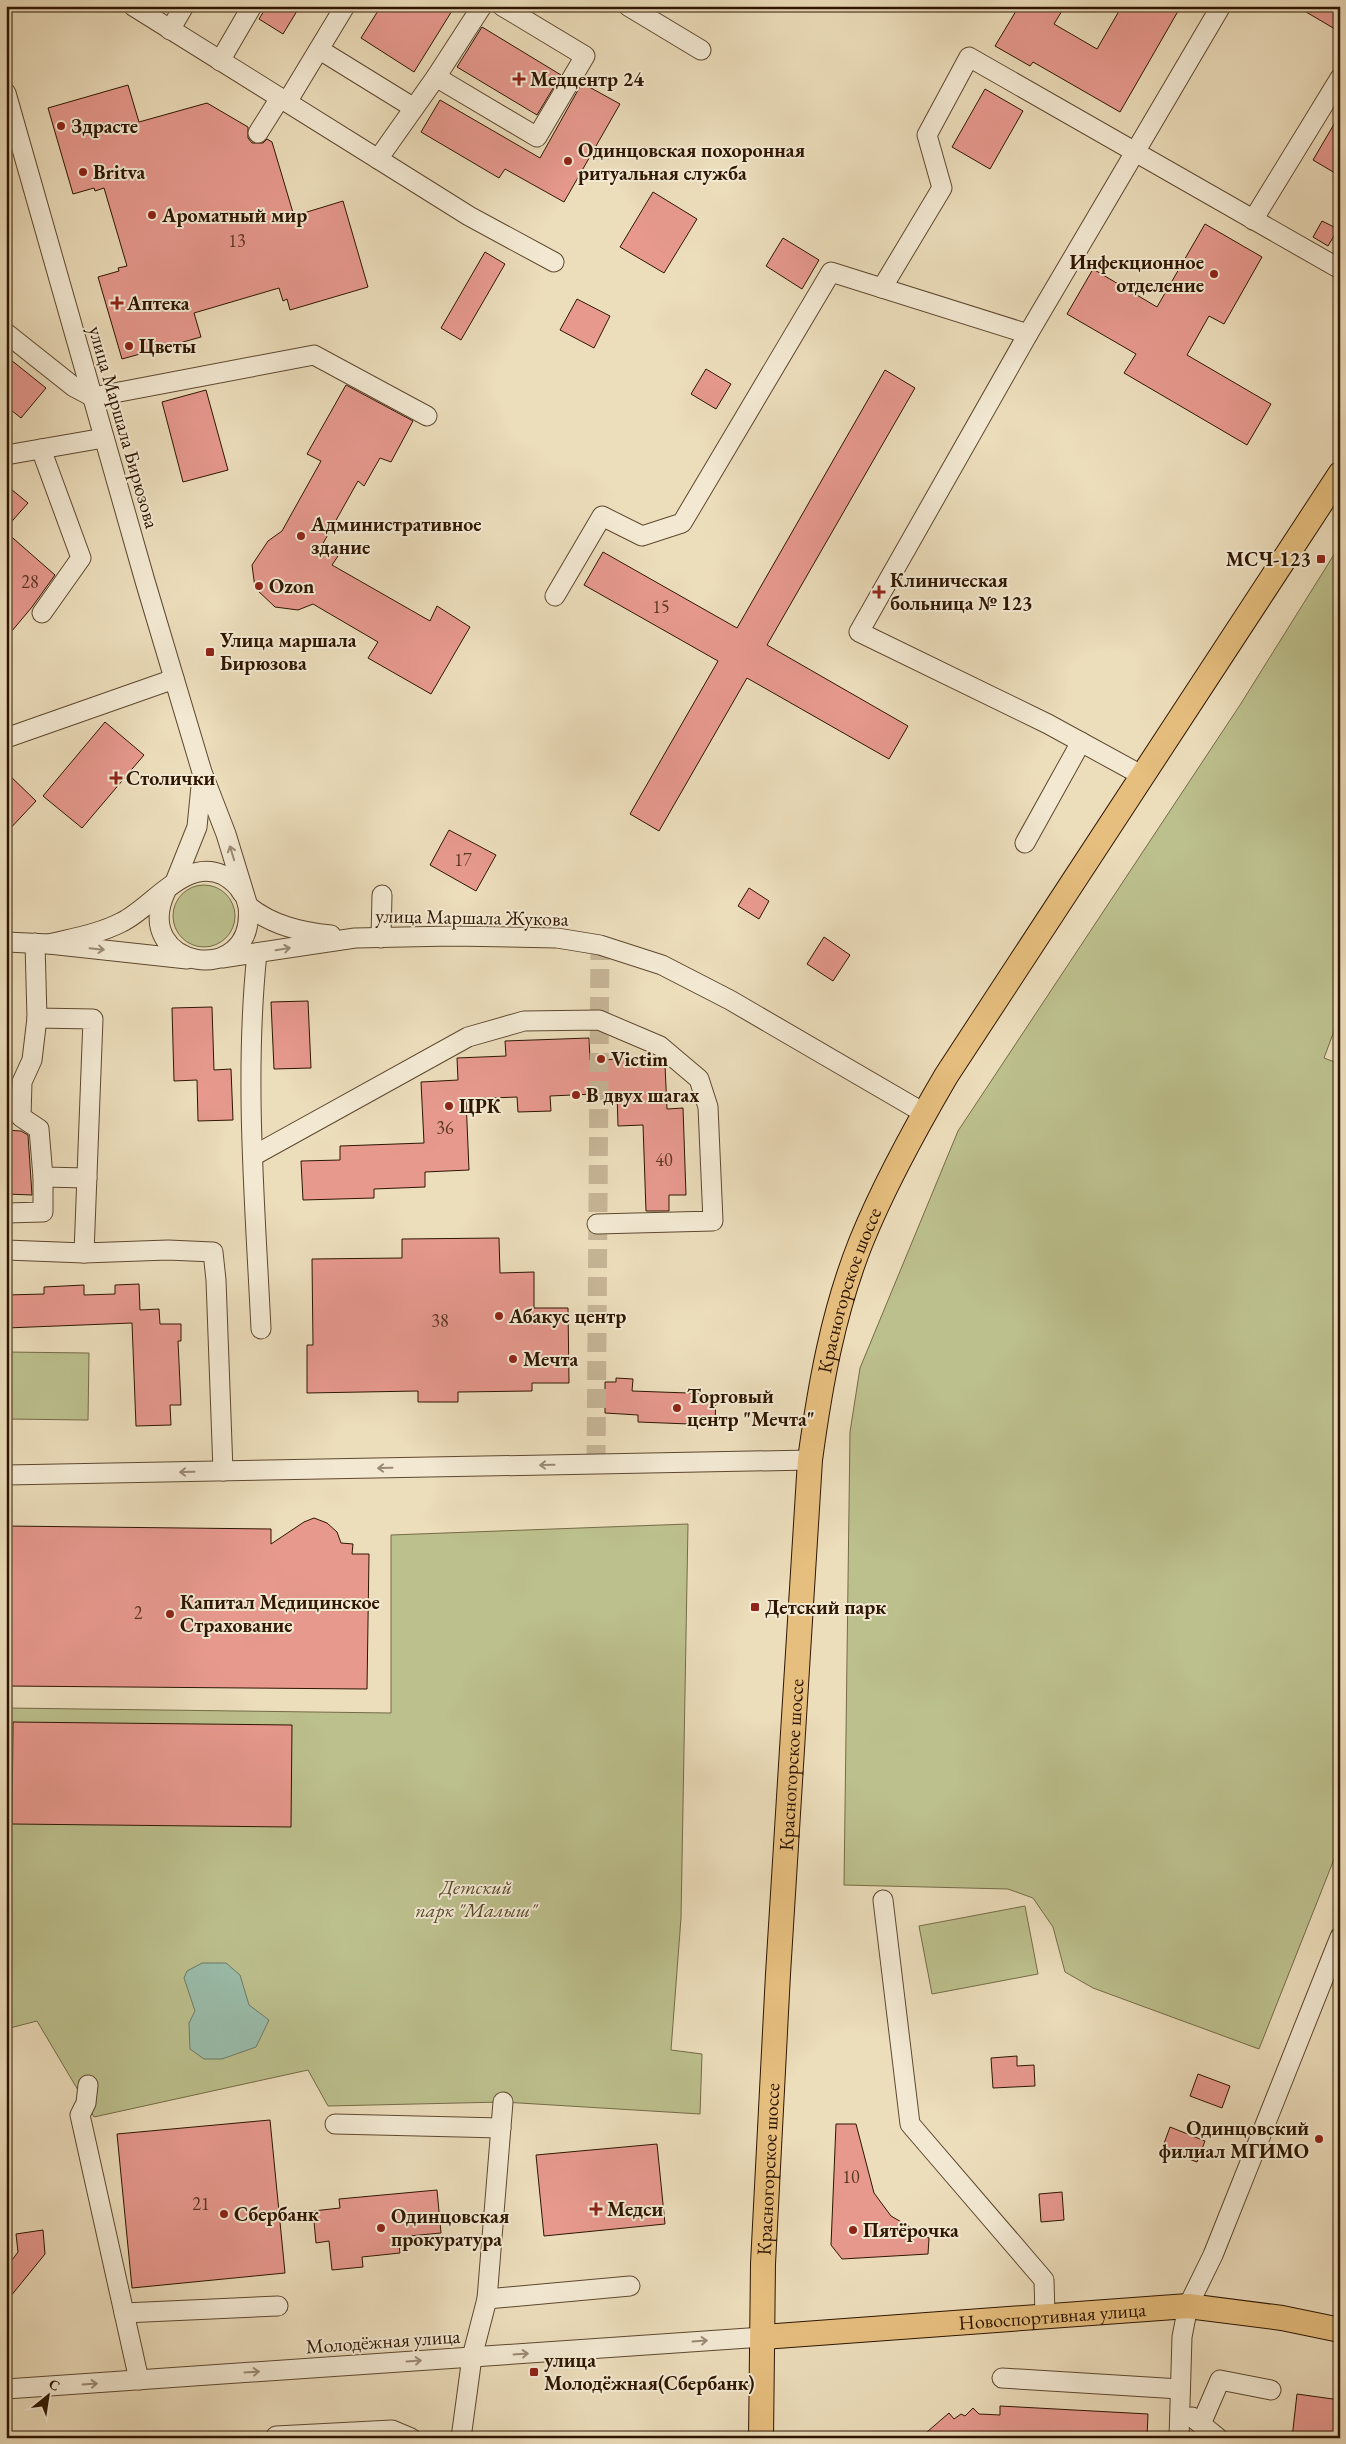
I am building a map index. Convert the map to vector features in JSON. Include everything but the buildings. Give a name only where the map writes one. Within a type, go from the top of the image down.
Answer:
[{"type":"main road","name":"Красногорское шоссе","points":[[761,2438],[764,2337],[763,2264],[777,1994],[810,1460],[819,1394],[847,1283],[861,1242],[879,1202],[924,1113],[946,1076],[1340,474]]},
{"type":"main road","name":"Новоспортивная улица","points":[[764,2337],[1188,2306],[1282,2318],[1340,2330]]},
{"type":"street","points":[[132,6],[469,216],[554,262]]},
{"type":"street","points":[[170,30],[184,6]]},
{"type":"street","points":[[220,61],[252,6]]},
{"type":"street","points":[[258,134],[320,50],[345,6]]},
{"type":"street","points":[[378,159],[436,77],[482,6]]},
{"type":"street","points":[[436,77],[537,137],[585,56],[502,6]]},
{"type":"street","points":[[628,6],[702,50]]},
{"type":"street","points":[[1143,776],[1081,742],[859,632],[1028,334],[1138,152],[1221,6]]},
{"type":"street","points":[[320,50],[414,108]]},
{"type":"street","points":[[882,288],[942,188],[927,136],[969,57],[1340,269]]},
{"type":"street","points":[[1252,220],[1340,78]]},
{"type":"street","name":"улица Маршала Бирюзова","points":[[6,93],[174,679],[202,772],[226,834],[247,903]]},
{"type":"street","points":[[555,596],[602,516],[642,536],[682,524],[831,272],[1028,334]]},
{"type":"street","points":[[6,333],[74,387],[93,398],[314,355],[426,416]]},
{"type":"street","points":[[6,455],[104,438]]},
{"type":"street","points":[[41,448],[81,558],[42,613]]},
{"type":"street","points":[[6,738],[174,679]]},
{"type":"street","points":[[1025,843],[1081,742]]},
{"type":"street","points":[[193,960],[172,948],[162,932],[159,914],[197,826],[202,772]]},
{"type":"street","points":[[42,943],[96,932],[122,922],[185,875],[196,871],[221,874],[232,880],[247,903],[272,921],[289,928],[354,938]]},
{"type":"street","points":[[381,938],[382,895]]},
{"type":"street","points":[[6,942],[42,943],[193,960],[218,959],[232,951],[243,938],[249,917],[247,903]]},
{"type":"street","name":"улица Маршала Жукова","points":[[218,959],[354,938],[453,936],[557,938],[600,945],[662,966],[730,1000],[924,1113]]},
{"type":"street","points":[[6,1212],[43,1212],[43,1177],[39,1128],[14,1117],[22,1082],[32,1060],[42,943]]},
{"type":"street","points":[[257,953],[253,1005],[253,1156],[260,1329]]},
{"type":"street","points":[[37,1018],[93,1020],[84,1253]]},
{"type":"street","points":[[253,1156],[468,1036],[524,1021],[599,1020],[660,1046],[699,1079],[708,1107],[714,1220],[598,1224]]},
{"type":"street","points":[[43,1177],[87,1178]]},
{"type":"street","points":[[6,1250],[84,1253],[168,1250],[213,1252],[216,1280],[223,1471]]},
{"type":"street","points":[[6,1475],[810,1460]]},
{"type":"street","points":[[883,1900],[910,2124],[1044,2280],[1046,2316]]},
{"type":"street","points":[[1179,2438],[1182,2337],[1188,2306],[1213,2255],[1340,1937]]},
{"type":"street","points":[[88,2085],[86,2103],[80,2115],[139,2380]]},
{"type":"street","points":[[462,2438],[472,2357],[487,2298],[503,2102]]},
{"type":"street","points":[[336,2124],[501,2128]]},
{"type":"street","points":[[487,2298],[630,2286]]},
{"type":"street","points":[[124,2313],[278,2306]]},
{"type":"street","name":"Молодёжная улица","points":[[6,2389],[764,2337]]},
{"type":"street","points":[[1002,2378],[1180,2398],[1201,2424],[1218,2438]]},
{"type":"street","points":[[1201,2424],[1220,2380],[1271,2390]]},
{"type":"street","points":[[276,2436],[392,2430],[412,2438]]},
{"type":"green space","points":[[1340,545],[1340,1015],[1324,1058],[1340,1064],[1340,1844],[1259,2049],[1093,1988],[1065,1972],[1053,1927],[1033,1898],[1008,1889],[844,1885],[850,1432],[860,1368],[958,1131],[1240,705]]},
{"type":"green space","points":[[198,885],[210,885],[226,894],[233,904],[235,916],[233,928],[226,938],[210,947],[198,947],[187,942],[178,933],[173,922],[173,910],[178,899],[187,890]]},
{"type":"green space","points":[[6,1352],[89,1353],[88,1420],[6,1419]]},
{"type":"green space","name":"Детский парк \"Малыш\"","points":[[688,1524],[681,1918],[671,2050],[702,2054],[700,2114],[503,2102],[328,2106],[308,2070],[94,2117],[37,2021],[6,2029],[6,1708],[391,1713],[391,1535]]},
{"type":"green space","points":[[1025,1906],[1038,1974],[932,1994],[919,1926]]},
{"type":"shaded area","points":[[202,1963],[226,1963],[240,1975],[249,2005],[269,2020],[256,2047],[222,2059],[204,2059],[190,2049],[189,2023],[195,2011],[184,1978],[187,1971]]},
{"type":"tunnel","points":[[596,1464],[600,945]]},
{"type":"place","name":"Медцентр 24","points":[[519,79]]},
{"type":"place","name":"Здрасте","points":[[61,126]]},
{"type":"place","name":"Одинцовская похоронная ритуальная служба","points":[[568,161]]},
{"type":"place","name":"Britva","points":[[83,172]]},
{"type":"place","name":"Ароматный мир","points":[[152,215]]},
{"type":"place","name":"Инфекционное отделение","points":[[1214,274]]},
{"type":"place","name":"Аптека","points":[[117,303]]},
{"type":"place","name":"Цветы","points":[[129,346]]},
{"type":"place","name":"Административное здание","points":[[301,536]]},
{"type":"place","name":"МСЧ-123","points":[[1321,559]]},
{"type":"place","name":"Ozon","points":[[259,586]]},
{"type":"place","name":"Клиническая больница № 123","points":[[879,592]]},
{"type":"place","name":"Улица маршала Бирюзова","points":[[210,652]]},
{"type":"place","name":"Столички","points":[[116,778]]},
{"type":"place","name":"Victim","points":[[601,1059]]},
{"type":"place","name":"В двух шагах","points":[[576,1095]]},
{"type":"place","name":"ЦРК","points":[[449,1106]]},
{"type":"place","name":"Абакус центр","points":[[499,1316]]},
{"type":"place","name":"Мечта","points":[[513,1359]]},
{"type":"place","name":"Торговый центр \"Мечта\"","points":[[677,1408]]},
{"type":"place","name":"Детский парк","points":[[755,1607]]},
{"type":"place","name":"Капитал Медицинское Страхование","points":[[170,1614]]},
{"type":"place","name":"Одинцовский филиал МГИМО","points":[[1319,2139]]},
{"type":"place","name":"Медси","points":[[596,2209]]},
{"type":"place","name":"Сбербанк","points":[[224,2214]]},
{"type":"place","name":"Одинцовская прокуратура","points":[[381,2228]]},
{"type":"place","name":"Пятёрочка","points":[[853,2230]]},
{"type":"place","name":"улица Молодёжная(Сбербанк)","points":[[534,2372]]}]
